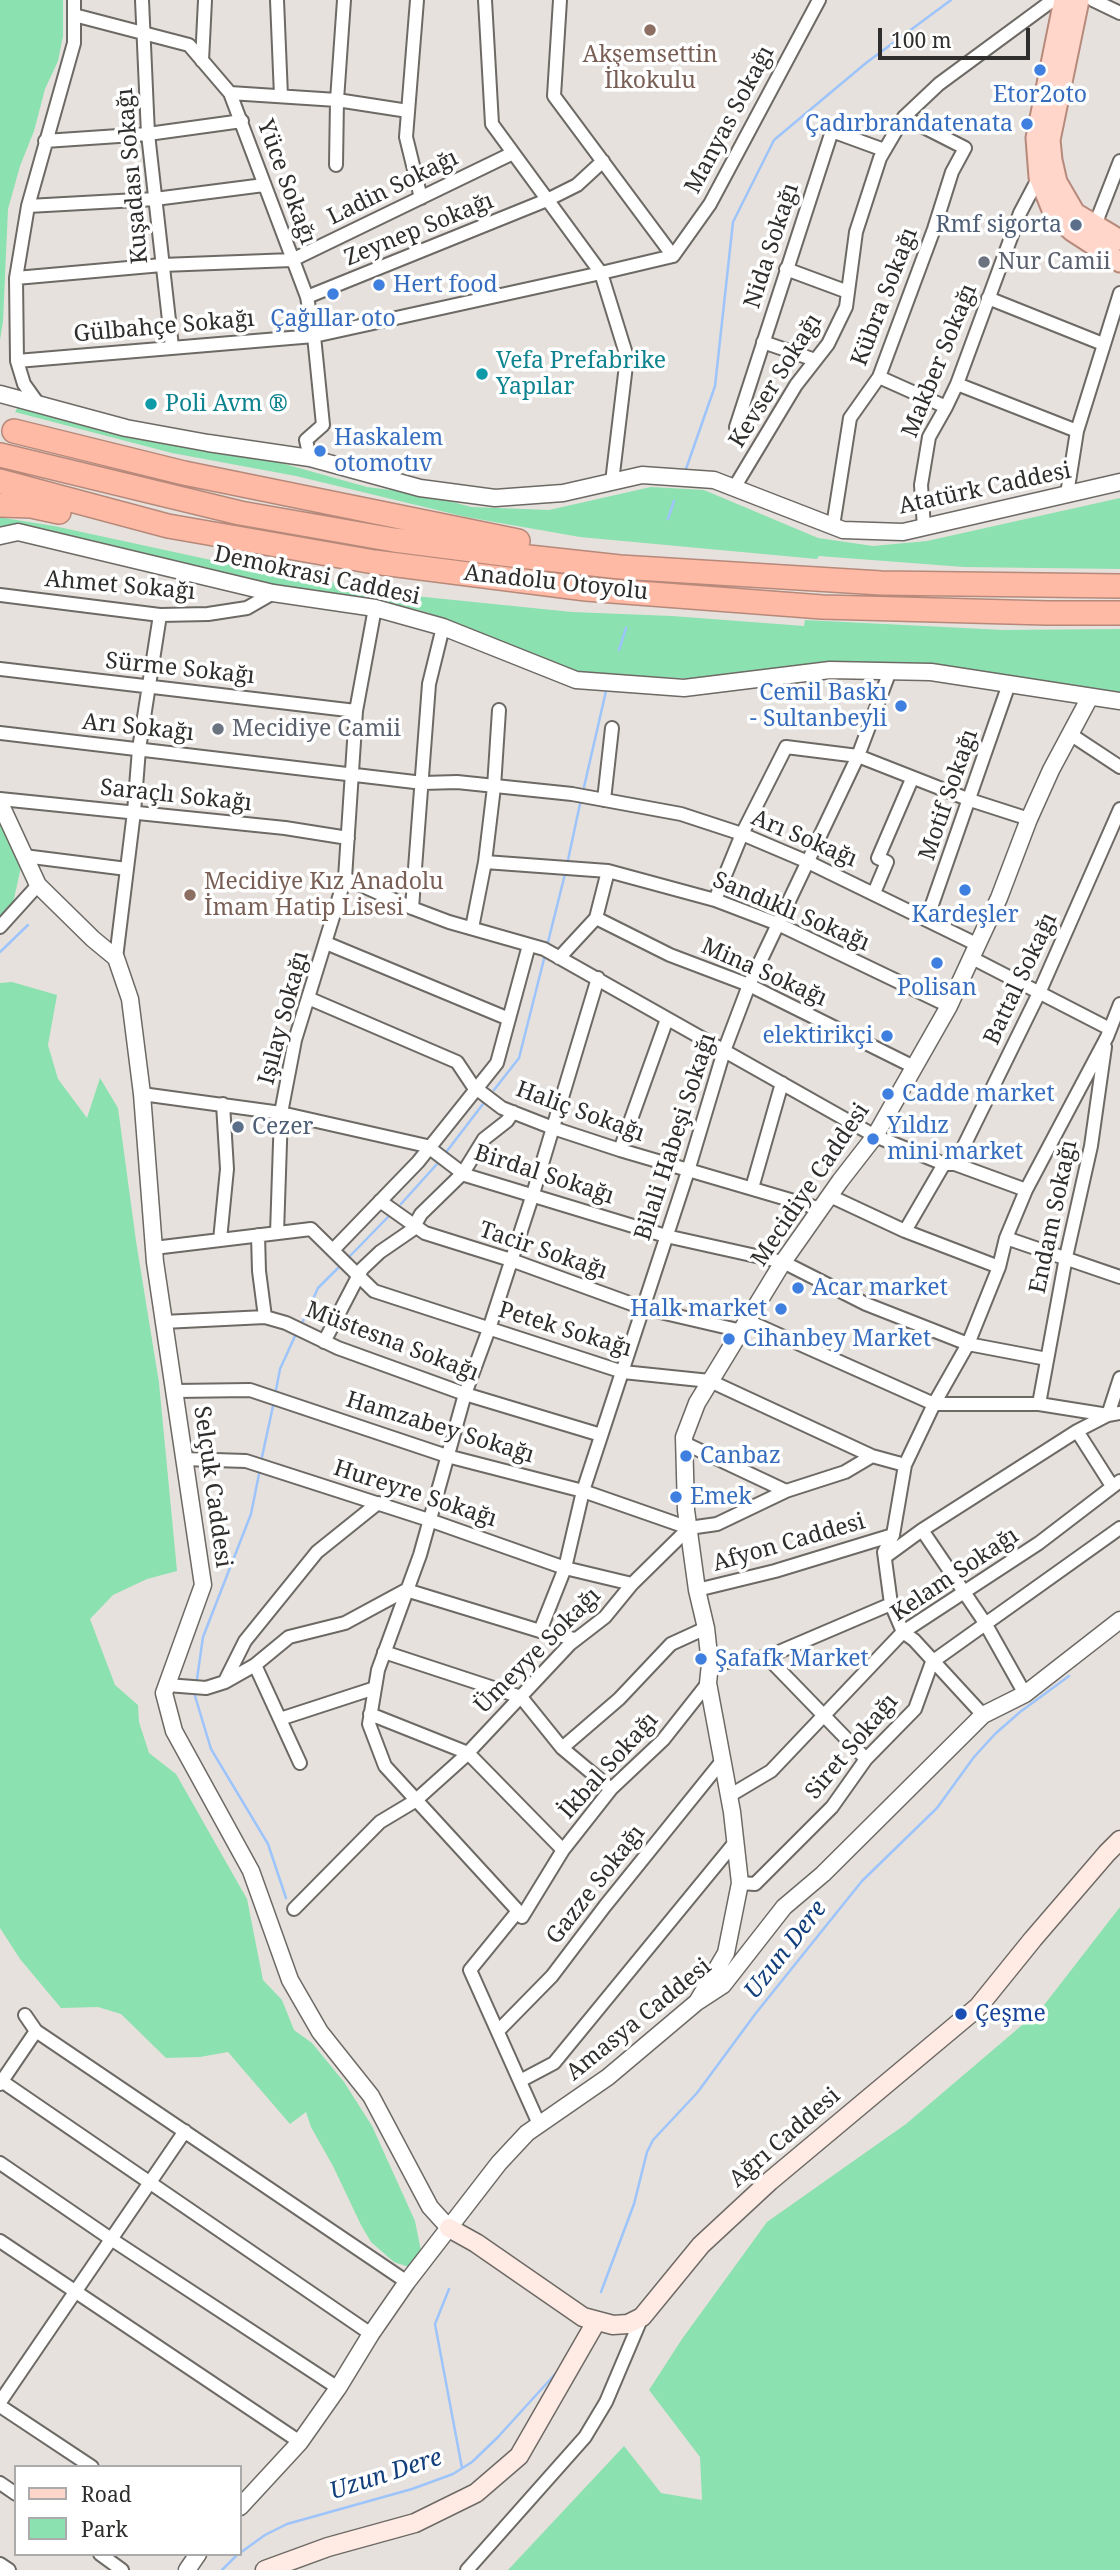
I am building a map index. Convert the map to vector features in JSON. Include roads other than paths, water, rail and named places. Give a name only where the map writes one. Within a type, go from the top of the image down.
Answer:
[{"type":"highway","points":[[14,430],[184,473],[526,543],[620,567]]},
{"type":"highway","name":"Anadolu Otoyolu","points":[[0,455],[240,513],[394,540],[620,567],[881,583],[1120,586]]},
{"type":"highway","name":"Anadolu Otoyolu","points":[[0,481],[168,526],[374,562],[586,589],[822,607],[1120,613]]},
{"type":"highway","points":[[0,505],[31,506],[120,526],[168,526]]},
{"type":"main road","points":[[1063,0],[1036,138],[1039,177],[1054,215],[1072,231],[1120,262]]},
{"type":"main road","points":[[1079,0],[1050,140],[1057,182],[1075,213],[1120,240]]},
{"type":"main road","name":"Ağrı Caddesi","points":[[642,2317],[701,2245],[770,2181],[978,2007],[1033,1939],[1120,1840]]},
{"type":"main road","points":[[449,2228],[477,2243],[583,2317],[596,2322],[628,2324],[642,2317]]},
{"type":"main road","points":[[265,2570],[328,2547],[415,2523],[476,2493],[519,2456],[596,2322]]},
{"type":"street","points":[[39,405],[24,384],[17,361],[16,278],[28,206],[74,43],[74,0]]},
{"type":"street","name":"Kuşadası Sokağı","points":[[142,0],[148,134],[172,347]]},
{"type":"street","points":[[202,61],[205,0]]},
{"type":"street","points":[[277,0],[281,96]]},
{"type":"street","points":[[336,165],[337,100],[344,0]]},
{"type":"street","points":[[417,0],[406,137],[421,198]]},
{"type":"street","points":[[485,0],[492,124],[601,273],[627,357],[612,482]]},
{"type":"street","points":[[560,0],[554,96],[673,256]]},
{"type":"street","name":"Manyas Sokağı","points":[[673,256],[710,204],[820,0]]},
{"type":"street","name":"Kevser Sokağı","points":[[734,488],[796,385],[834,331],[846,307],[856,232],[880,158],[904,117],[939,83],[1053,0]]},
{"type":"street","points":[[1093,0],[1120,13]]},
{"type":"street","name":"Yüce Sokağı","points":[[74,15],[189,45],[230,93],[307,298],[314,336],[323,425],[306,440],[310,458]]},
{"type":"street","points":[[230,93],[337,100],[408,111]]},
{"type":"street","name":"Kübra Sokağı","points":[[833,526],[850,418],[879,377],[934,229],[952,172],[965,148],[904,117]]},
{"type":"street","points":[[45,141],[148,134],[242,121]]},
{"type":"street","name":"Nida Sokağı","points":[[736,427],[832,131],[884,150]]},
{"type":"street","name":"Ladin Sokağı","points":[[292,260],[513,153]]},
{"type":"street","name":"Zeynep Sokağı","points":[[307,298],[547,201],[577,185],[603,161]]},
{"type":"street","points":[[1095,225],[1120,162]]},
{"type":"street","name":"Makber Sokağı","points":[[924,527],[921,485],[929,437],[957,384],[1020,213],[1039,177]]},
{"type":"street","points":[[28,206],[155,199],[264,185]]},
{"type":"street","name":"Gülbahçe Sokağı","points":[[17,361],[314,336],[673,256]]},
{"type":"street","points":[[16,278],[162,265],[292,260]]},
{"type":"street","points":[[786,269],[848,292]]},
{"type":"street","points":[[1067,494],[1077,431],[1120,293]]},
{"type":"street","points":[[988,298],[1103,344]]},
{"type":"street","points":[[763,342],[815,360]]},
{"type":"street","points":[[879,377],[946,407]]},
{"type":"street","points":[[957,384],[1077,431]]},
{"type":"street","name":"Atatürk Caddesi","points":[[0,394],[126,428],[310,458],[419,488],[495,498],[563,493],[642,475],[714,480],[843,530],[903,532],[1120,482]]},
{"type":"street","name":"Demokrasi Caddesi","points":[[0,536],[18,532],[273,593],[375,608],[443,627],[576,680],[684,688],[830,670],[931,672],[1120,701]]},
{"type":"street","name":"Ahmet Sokağı","points":[[0,595],[160,615],[208,614],[247,608],[273,593]]},
{"type":"street","name":"Işılay Sokağı","points":[[277,1233],[281,1113],[295,1040],[345,878],[356,711],[375,608]]},
{"type":"street","points":[[116,958],[139,749],[160,615]]},
{"type":"street","points":[[412,908],[429,684],[443,627]]},
{"type":"street","name":"Sürme Sokağı","points":[[0,669],[356,711]]},
{"type":"street","name":"Bilali Habeşi Sokağı","points":[[540,1631],[565,1568],[583,1492],[688,1171],[724,1051],[749,985],[858,756],[890,671]]},
{"type":"street","name":"Motif Sokağı","points":[[927,919],[1009,684]]},
{"type":"street","name":"Mecidiye Caddesi","points":[[697,2002],[726,1953],[740,1883],[729,1796],[708,1683],[710,1664],[706,1628],[697,1590],[689,1528],[684,1443],[689,1421],[710,1381],[783,1262],[875,1136],[949,1006],[999,898],[1029,819],[1090,697]]},
{"type":"street","points":[[472,928],[485,862],[499,710]]},
{"type":"street","points":[[604,800],[612,728]]},
{"type":"street","name":"Arı Sokağı","points":[[0,733],[423,783],[457,782],[572,794],[681,814],[742,834],[808,862],[927,919],[1039,993],[1109,1033]]},
{"type":"street","points":[[1070,734],[1120,767]]},
{"type":"street","points":[[715,900],[742,834],[786,747],[858,756],[912,779],[1029,819]]},
{"type":"street","points":[[874,893],[887,862],[878,858],[912,779]]},
{"type":"street","points":[[0,801],[38,885],[116,958]]},
{"type":"street","name":"Saraçlı Sokağı","points":[[0,801],[285,828],[348,838]]},
{"type":"street","name":"Battal Sokağı","points":[[905,1231],[950,1164],[1039,993],[1120,809]]},
{"type":"street","points":[[24,856],[127,869]]},
{"type":"street","name":"Sandıklı Sokağı","points":[[485,862],[608,871],[715,900],[778,924],[949,1006]]},
{"type":"street","points":[[559,958],[596,918],[608,871]]},
{"type":"street","points":[[345,878],[412,908],[544,949],[875,1136],[1026,1190]]},
{"type":"street","points":[[0,927],[38,885]]},
{"type":"street","name":"Mina Sokağı","points":[[596,918],[670,956],[749,985],[914,1067]]},
{"type":"street","points":[[326,943],[509,1019]]},
{"type":"street","points":[[333,1251],[429,1148],[497,1063],[529,945]]},
{"type":"street","name":"Selçuk Caddesi","points":[[116,958],[130,999],[142,1094],[154,1248],[163,1322],[203,1584],[164,1693],[174,1731],[251,1871],[290,1980],[320,2032],[371,2096],[430,2207],[449,2228]]},
{"type":"street","points":[[518,1911],[385,1766],[369,1724],[384,1652],[420,1555],[465,1394],[533,1194],[598,978]]},
{"type":"street","name":"Haliç Sokağı","points":[[308,998],[440,1052],[457,1062],[477,1088],[502,1108],[553,1128],[688,1171],[752,1188],[826,1202],[999,1266]]},
{"type":"street","points":[[983,1715],[914,1640],[903,1632],[891,1604],[884,1552],[893,1535],[905,1465],[968,1344],[1026,1190],[1119,1010]]},
{"type":"street","points":[[620,1150],[667,1019]]},
{"type":"street","name":"Endam Sokağı","points":[[1039,1404],[1066,1257],[1091,1146],[1109,1033]]},
{"type":"street","points":[[752,1188],[782,1083]]},
{"type":"street","name":"Birdal Sokağı","points":[[142,1094],[281,1113],[429,1148],[463,1173],[666,1236],[783,1262],[866,1304],[968,1344],[1047,1359]]},
{"type":"street","points":[[220,1240],[227,1169],[223,1104]]},
{"type":"street","points":[[324,1342],[357,1275],[380,1252],[415,1226],[421,1214],[463,1173],[484,1139],[507,1121],[513,1112]]},
{"type":"street","name":"Tacir Sokağı","points":[[380,1201],[425,1233],[511,1260],[643,1308],[745,1326],[934,1405]]},
{"type":"street","name":"Petek Sokağı","points":[[277,1233],[311,1229],[374,1291],[623,1372],[710,1381],[872,1456],[905,1465]]},
{"type":"street","points":[[154,1248],[277,1233]]},
{"type":"street","points":[[258,1235],[265,1317]]},
{"type":"street","points":[[1006,1238],[1120,1277]]},
{"type":"street","name":"Müstesna Sokağı","points":[[163,1322],[265,1317],[286,1323],[324,1342],[465,1394],[601,1435]]},
{"type":"street","points":[[1114,1414],[1120,1378]]},
{"type":"street","name":"Hamzabey Sokağı","points":[[175,1391],[250,1390],[447,1456],[583,1492],[689,1528]]},
{"type":"street","points":[[934,1405],[1039,1404],[1114,1414]]},
{"type":"street","points":[[885,1557],[922,1530],[1077,1431],[1114,1414]]},
{"type":"street","points":[[1077,1431],[1116,1483]]},
{"type":"street","points":[[684,1443],[786,1491]]},
{"type":"street","points":[[689,1528],[717,1524],[786,1491],[845,1472],[872,1456]]},
{"type":"street","name":"Hureyre Sokağı","points":[[183,1459],[246,1461],[429,1520],[565,1568],[632,1584]]},
{"type":"street","name":"Kelam Sokağı","points":[[729,1796],[771,1771],[903,1632],[1039,1543],[1116,1483]]},
{"type":"street","points":[[225,1682],[245,1642],[317,1552],[378,1503]]},
{"type":"street","name":"Ümeyye Sokağı","points":[[294,1909],[380,1822],[415,1801],[468,1753],[575,1639],[606,1617],[632,1584],[689,1528]]},
{"type":"street","points":[[932,1662],[1120,1528]]},
{"type":"street","points":[[922,1530],[985,1623],[1025,1694]]},
{"type":"street","name":"Afyon Caddesi","points":[[697,1590],[775,1571],[893,1535]]},
{"type":"street","points":[[167,1685],[206,1688],[225,1682],[255,1665],[289,1637],[345,1623],[406,1590],[575,1639]]},
{"type":"street","points":[[710,1664],[767,1657],[891,1604]]},
{"type":"street","name":"Amasya Caddesi","points":[[242,2505],[300,2442],[407,2283],[499,2163],[539,2124],[608,2077],[697,2002],[723,1986],[785,1907],[823,1874],[983,1715],[1025,1694],[1120,1620]]},
{"type":"street","points":[[562,1748],[619,1699],[671,1644],[706,1628]]},
{"type":"street","points":[[384,1652],[521,1697],[562,1748],[611,1789]]},
{"type":"street","points":[[767,1657],[866,1759]]},
{"type":"street","name":"Siret Sokağı","points":[[740,1883],[755,1884],[832,1807],[866,1759],[915,1709],[932,1662]]},
{"type":"street","points":[[255,1665],[300,1763]]},
{"type":"street","name":"İkbal Sokağı","points":[[539,2124],[470,1970],[518,1911],[522,1917],[563,1850],[611,1789],[663,1740],[708,1683]]},
{"type":"street","points":[[280,1719],[375,1688]]},
{"type":"street","points":[[370,1714],[468,1753],[563,1850]]},
{"type":"street","name":"Gazze Sokağı","points":[[498,2031],[552,1976],[722,1761]]},
{"type":"street","points":[[520,2081],[554,2063],[736,1841]]},
{"type":"street","points":[[25,2015],[36,2031],[407,2283]]},
{"type":"street","points":[[36,2031],[1,2082],[371,2334]]},
{"type":"street","points":[[89,2465],[0,2404],[185,2131]]},
{"type":"street","points":[[0,2163],[338,2388]]},
{"type":"street","points":[[0,2241],[300,2442]]},
{"type":"street","points":[[467,2570],[585,2437],[606,2402],[642,2317]]},
{"type":"street","points":[[103,2556],[122,2570]]},
{"type":"street","points":[[0,2564],[9,2570]]},
{"type":"waterway","points":[[686,469],[715,386],[733,222],[774,140],[866,63],[951,0]]},
{"type":"waterway","points":[[668,519],[674,501]]},
{"type":"waterway","points":[[619,650],[626,628]]},
{"type":"waterway","points":[[584,787],[606,691]]},
{"type":"waterway","points":[[568,860],[580,804]]},
{"type":"waterway","points":[[548,942],[565,874]]},
{"type":"waterway","points":[[0,952],[28,925]]},
{"type":"waterway","points":[[494,1090],[519,1058],[544,959]]},
{"type":"waterway","points":[[447,1151],[483,1104]]},
{"type":"waterway","points":[[401,1204],[437,1164]]},
{"type":"waterway","points":[[350,1256],[389,1216]]},
{"type":"waterway","points":[[303,1321],[318,1288],[338,1268]]},
{"type":"waterway","points":[[276,1390],[280,1369],[295,1336]]},
{"type":"waterway","points":[[262,1457],[273,1406]]},
{"type":"waterway","points":[[197,1679],[203,1637],[251,1514],[259,1474]]},
{"type":"waterway","name":"Uzun Dere","points":[[601,2292],[634,2204],[647,2152],[653,2140],[697,2093],[756,2013],[862,1881],[937,1808],[974,1757],[995,1734],[1069,1676]]},
{"type":"waterway","points":[[195,1696],[211,1749],[268,1844],[286,1898]]},
{"type":"waterway","points":[[449,2289],[435,2324],[462,2468]]},
{"type":"waterway","name":"Uzun Dere","points":[[242,2552],[265,2535],[287,2524],[412,2489],[453,2474],[472,2462],[498,2437],[557,2372]]},
{"type":"waterway","name":"Uzun Dere","points":[[222,2570],[236,2556]]},
{"type":"place","name":"Akşemsettin İlkokulu","points":[[650,30]]},
{"type":"place","name":"Etor2oto","points":[[1040,70]]},
{"type":"place","name":"Çadırbrandatenata","points":[[1027,124]]},
{"type":"place","name":"Rmf sigorta","points":[[1076,225]]},
{"type":"place","name":"Nur Camii","points":[[984,262]]},
{"type":"place","name":"Hert food","points":[[379,285]]},
{"type":"place","name":"Çağıllar oto","points":[[333,294]]},
{"type":"place","name":"Vefa Prefabrike Yapılar","points":[[482,374]]},
{"type":"place","name":"Poli Avm ®","points":[[151,404]]},
{"type":"place","name":"Haskalem otomotıv","points":[[320,451]]},
{"type":"place","name":"Cemil Baskı - Sultanbeyli","points":[[901,706]]},
{"type":"place","name":"Mecidiye Camii","points":[[218,729]]},
{"type":"place","name":"Kardeşler","points":[[965,890]]},
{"type":"place","name":"Mecidiye Kız Anadolu İmam Hatip Lisesi","points":[[190,895]]},
{"type":"place","name":"Polisan","points":[[937,963]]},
{"type":"place","name":"elektirikçi","points":[[887,1036]]},
{"type":"place","name":"Cadde market","points":[[888,1094]]},
{"type":"place","name":"Cezer","points":[[238,1127]]},
{"type":"place","name":"Yıldız mini market","points":[[873,1139]]},
{"type":"place","name":"Acar market","points":[[798,1288]]},
{"type":"place","name":"Halk market","points":[[781,1309]]},
{"type":"place","name":"Cihanbey Market","points":[[729,1339]]},
{"type":"place","name":"Canbaz","points":[[686,1456]]},
{"type":"place","name":"Emek","points":[[676,1497]]},
{"type":"place","name":"Şafafk Market","points":[[701,1659]]},
{"type":"place","name":"Çeşme","points":[[961,2014]]}]
